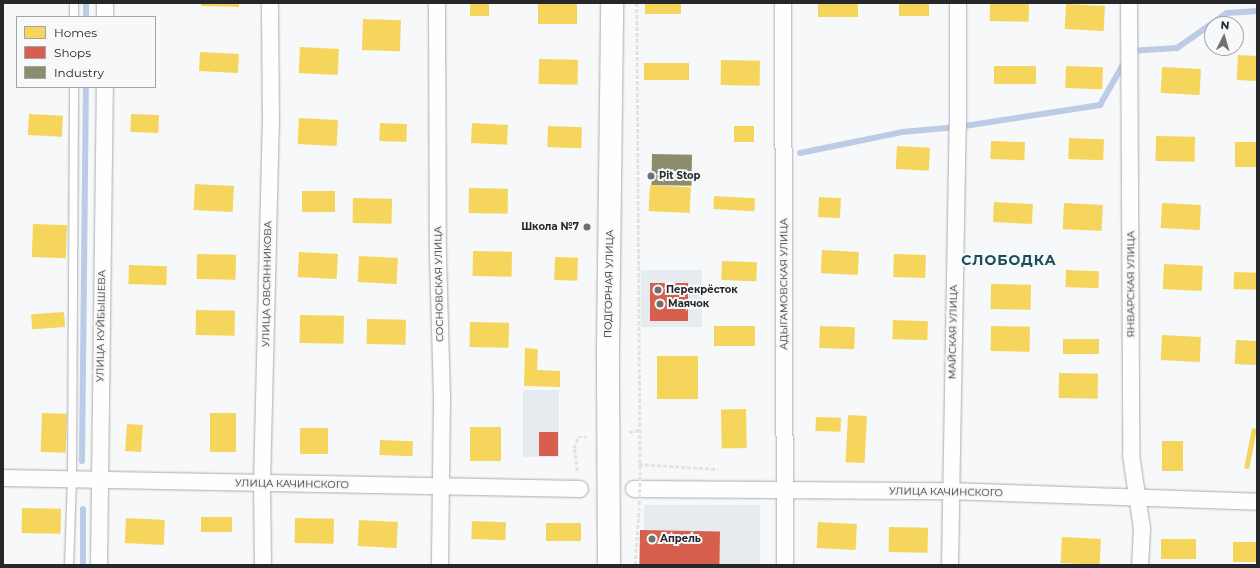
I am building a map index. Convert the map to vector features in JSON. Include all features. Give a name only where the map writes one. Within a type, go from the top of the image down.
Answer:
[{"type":"street","points":[[105,3],[105,16]]},
{"type":"street","name":"УЛИЦА ОВСЯННИКОВА","points":[[262,565],[262,484],[271,126],[270,3]]},
{"type":"street","name":"СОСНОВСКАЯ УЛИЦА","points":[[437,3],[438,255],[442,398],[440,565]]},
{"type":"street","name":"ПОДГОРНАЯ УЛИЦА","points":[[609,565],[612,3]]},
{"type":"street","name":"АДЫГАМОВСКАЯ УЛИЦА","points":[[783,3],[784,565]]},
{"type":"street","name":"МАЙСКАЯ УЛИЦА","points":[[950,565],[949,491],[958,127],[958,3]]},
{"type":"street","name":"ЯНВАРСКАЯ УЛИЦА","points":[[1129,3],[1131,455],[1142,529],[1140,565]]},
{"type":"street","name":"УЛИЦА КУЙБЫШЕВА","points":[[99,565],[105,88]]},
{"type":"street","name":"УЛИЦА КАЧИНСКОГО","points":[[3,478],[580,489]]},
{"type":"street","name":"УЛИЦА КАЧИНСКОГО","points":[[634,489],[949,491],[1137,499],[1257,502]]},
{"type":"lane","points":[[74,3],[74,16]]},
{"type":"lane","points":[[69,565],[72,479],[74,88]]},
{"type":"path","points":[[635,565],[640,472],[637,3]]},
{"type":"path","points":[[639,464],[723,470]]},
{"type":"shaded area","points":[[641,270],[702,270],[702,327],[641,327]]},
{"type":"shaded area","points":[[523,390],[559,390],[559,457],[523,457]]},
{"type":"shaded area","points":[[644,505],[760,505],[760,565],[644,565]]},
{"type":"building: Homes","points":[[201,3],[239,3],[239,7],[201,6]]},
{"type":"building: Homes","points":[[470,3],[489,3],[489,16],[470,16]]},
{"type":"building: Homes","points":[[538,3],[577,3],[577,24],[538,24]]},
{"type":"building: Homes","points":[[645,3],[681,3],[681,14],[645,14]]},
{"type":"building: Homes","points":[[818,3],[858,3],[858,17],[818,17]]},
{"type":"building: Homes","points":[[899,3],[929,3],[929,16],[899,16]]},
{"type":"building: Homes","points":[[990,3],[1029,4],[1029,22],[990,21]]},
{"type":"building: Homes","points":[[1066,4],[1105,6],[1104,31],[1065,29]]},
{"type":"building: Homes","points":[[363,19],[401,20],[400,51],[362,50]]},
{"type":"building: Homes","points":[[300,47],[339,49],[338,75],[299,73]]},
{"type":"building: Homes","points":[[200,52],[239,54],[238,73],[199,71]]},
{"type":"building: Homes","points":[[1238,56],[1257,56],[1256,81],[1237,80]]},
{"type":"building: Homes","points":[[539,59],[578,60],[578,85],[539,84]]},
{"type":"building: Homes","points":[[721,60],[760,61],[760,86],[721,85]]},
{"type":"building: Homes","points":[[644,63],[689,63],[689,80],[644,80]]},
{"type":"building: Homes","points":[[994,66],[1036,66],[1036,84],[994,84]]},
{"type":"building: Homes","points":[[1066,66],[1103,67],[1102,89],[1065,88]]},
{"type":"building: Homes","points":[[1162,67],[1201,69],[1200,95],[1161,93]]},
{"type":"building: Homes","points":[[29,114],[63,116],[62,137],[28,135]]},
{"type":"building: Homes","points":[[131,114],[159,115],[158,133],[130,132]]},
{"type":"building: Homes","points":[[299,118],[338,120],[337,146],[298,144]]},
{"type":"building: Homes","points":[[380,123],[407,124],[406,142],[379,141]]},
{"type":"building: Homes","points":[[472,123],[508,125],[507,145],[471,143]]},
{"type":"building: Homes","points":[[548,126],[582,127],[581,148],[547,147]]},
{"type":"building: Homes","points":[[734,126],[754,126],[754,142],[734,142]]},
{"type":"building: Homes","points":[[1156,136],[1195,137],[1195,162],[1156,161]]},
{"type":"building: Homes","points":[[1069,138],[1104,139],[1103,160],[1068,159]]},
{"type":"building: Homes","points":[[991,141],[1025,142],[1024,160],[990,159]]},
{"type":"building: Homes","points":[[1235,142],[1257,142],[1257,167],[1235,167]]},
{"type":"building: Homes","points":[[897,146],[930,148],[929,171],[896,169]]},
{"type":"building: Homes","points":[[195,184],[234,186],[233,212],[194,210]]},
{"type":"building: Homes","points":[[650,185],[691,187],[690,213],[649,211]]},
{"type":"building: Homes","points":[[469,188],[508,189],[508,214],[469,213]]},
{"type":"building: Homes","points":[[302,191],[335,191],[335,212],[302,212]]},
{"type":"building: Homes","points":[[714,196],[755,198],[754,211],[713,209]]},
{"type":"building: Homes","points":[[819,197],[841,198],[840,218],[818,217]]},
{"type":"building: Homes","points":[[353,198],[392,199],[392,224],[353,223]]},
{"type":"building: Homes","points":[[994,202],[1033,204],[1032,224],[993,222]]},
{"type":"building: Homes","points":[[1064,203],[1103,205],[1102,231],[1063,229]]},
{"type":"building: Homes","points":[[1162,203],[1201,205],[1200,230],[1161,228]]},
{"type":"building: Homes","points":[[33,224],[67,225],[66,258],[32,257]]},
{"type":"building: Homes","points":[[822,250],[859,252],[858,275],[821,273]]},
{"type":"building: Homes","points":[[473,251],[512,252],[512,277],[473,276]]},
{"type":"building: Homes","points":[[299,252],[338,254],[337,279],[298,277]]},
{"type":"building: Homes","points":[[197,254],[236,255],[236,280],[197,279]]},
{"type":"building: Homes","points":[[894,254],[926,255],[925,278],[893,277]]},
{"type":"building: Homes","points":[[359,256],[398,258],[397,284],[358,282]]},
{"type":"building: Homes","points":[[555,257],[578,258],[577,281],[554,280]]},
{"type":"building: Homes","points":[[722,261],[757,262],[756,281],[721,280]]},
{"type":"building: Homes","points":[[1164,264],[1203,266],[1202,291],[1163,289]]},
{"type":"building: Homes","points":[[129,265],[167,266],[166,285],[128,284]]},
{"type":"building: Homes","points":[[1066,270],[1099,271],[1098,288],[1065,287]]},
{"type":"building: Homes","points":[[1234,272],[1257,273],[1256,290],[1233,289]]},
{"type":"building: Homes","points":[[991,284],[1031,285],[1031,310],[991,309]]},
{"type":"building: Homes","points":[[196,310],[235,311],[235,336],[196,335]]},
{"type":"building: Homes","points":[[64,312],[65,327],[32,329],[31,314]]},
{"type":"building: Homes","points":[[300,315],[344,316],[344,344],[300,343]]},
{"type":"building: Homes","points":[[367,319],[406,320],[406,345],[367,344]]},
{"type":"building: Homes","points":[[893,320],[928,321],[927,340],[892,339]]},
{"type":"building: Homes","points":[[470,322],[509,323],[509,348],[470,347]]},
{"type":"building: Homes","points":[[714,326],[755,326],[755,346],[714,346]]},
{"type":"building: Homes","points":[[820,326],[855,327],[854,349],[819,348]]},
{"type":"building: Homes","points":[[991,326],[1030,327],[1030,352],[991,351]]},
{"type":"building: Homes","points":[[1162,335],[1201,337],[1200,362],[1161,360]]},
{"type":"building: Homes","points":[[1063,339],[1099,339],[1099,354],[1063,354]]},
{"type":"building: Homes","points":[[1236,340],[1257,341],[1256,365],[1235,364]]},
{"type":"building: Homes","points":[[525,348],[538,349],[537,370],[560,371],[560,387],[524,386]]},
{"type":"building: Homes","points":[[657,356],[698,356],[698,399],[657,399]]},
{"type":"building: Homes","points":[[1059,373],[1098,374],[1098,399],[1059,398]]},
{"type":"building: Homes","points":[[721,409],[746,409],[747,448],[722,448]]},
{"type":"building: Homes","points":[[42,413],[67,414],[66,453],[41,452]]},
{"type":"building: Homes","points":[[210,413],[236,413],[236,452],[210,452]]},
{"type":"building: Homes","points":[[848,415],[867,416],[865,463],[846,462]]},
{"type":"building: Homes","points":[[816,417],[841,418],[840,432],[816,431]]},
{"type":"building: Homes","points":[[127,424],[143,425],[141,452],[125,451]]},
{"type":"building: Homes","points":[[470,427],[501,427],[501,461],[470,461]]},
{"type":"building: Homes","points":[[300,428],[328,428],[328,454],[300,454]]},
{"type":"building: Homes","points":[[1252,428],[1257,429],[1249,469],[1244,468]]},
{"type":"building: Homes","points":[[380,440],[413,441],[412,456],[379,455]]},
{"type":"building: Homes","points":[[1162,441],[1183,441],[1183,471],[1162,471]]},
{"type":"building: Homes","points":[[22,508],[61,509],[61,534],[22,533]]},
{"type":"building: Homes","points":[[201,517],[232,517],[232,532],[201,532]]},
{"type":"building: Homes","points":[[126,518],[165,520],[164,545],[125,543]]},
{"type":"building: Homes","points":[[295,518],[334,519],[334,544],[295,543]]},
{"type":"building: Homes","points":[[359,520],[398,522],[397,548],[358,546]]},
{"type":"building: Homes","points":[[472,521],[506,522],[505,540],[471,539]]},
{"type":"building: Homes","points":[[818,522],[857,524],[856,550],[817,548]]},
{"type":"building: Homes","points":[[546,523],[581,523],[581,541],[546,541]]},
{"type":"building: Homes","points":[[889,527],[928,528],[928,553],[889,552]]},
{"type":"building: Homes","points":[[1062,537],[1101,539],[1100,565],[1061,563]]},
{"type":"building: Homes","points":[[1161,539],[1196,539],[1196,559],[1161,559]]},
{"type":"building: Homes","points":[[1233,542],[1257,542],[1257,562],[1233,562]]},
{"type":"building: Shops","points":[[650,283],[688,283],[688,321],[650,321]]},
{"type":"building: Shops","points":[[539,432],[558,432],[558,456],[539,456]]},
{"type":"building: Shops","points":[[640,530],[720,531],[719,565],[639,565]]},
{"type":"building: Industry","points":[[652,154],[692,155],[691,186],[651,185]]},
{"type":"waterway","points":[[86,3],[86,16]]},
{"type":"waterway","points":[[1130,51],[1177,48],[1227,13],[1257,11]]},
{"type":"waterway","points":[[800,153],[902,132],[958,127],[1100,105],[1125,61]]},
{"type":"waterway","points":[[82,461],[86,88]]},
{"type":"waterway","points":[[83,509],[83,565]]},
{"type":"place","name":"Pit Stop","points":[[651,176]]},
{"type":"place","name":"Школа №7","points":[[587,227]]},
{"type":"place","name":"Перекрёсток","points":[[658,290]]},
{"type":"place","name":"Маячок","points":[[660,304]]},
{"type":"place","name":"Апрель","points":[[652,539]]},
{"type":"district","name":"СЛОБОДКА","points":[[1009,260]]}]
